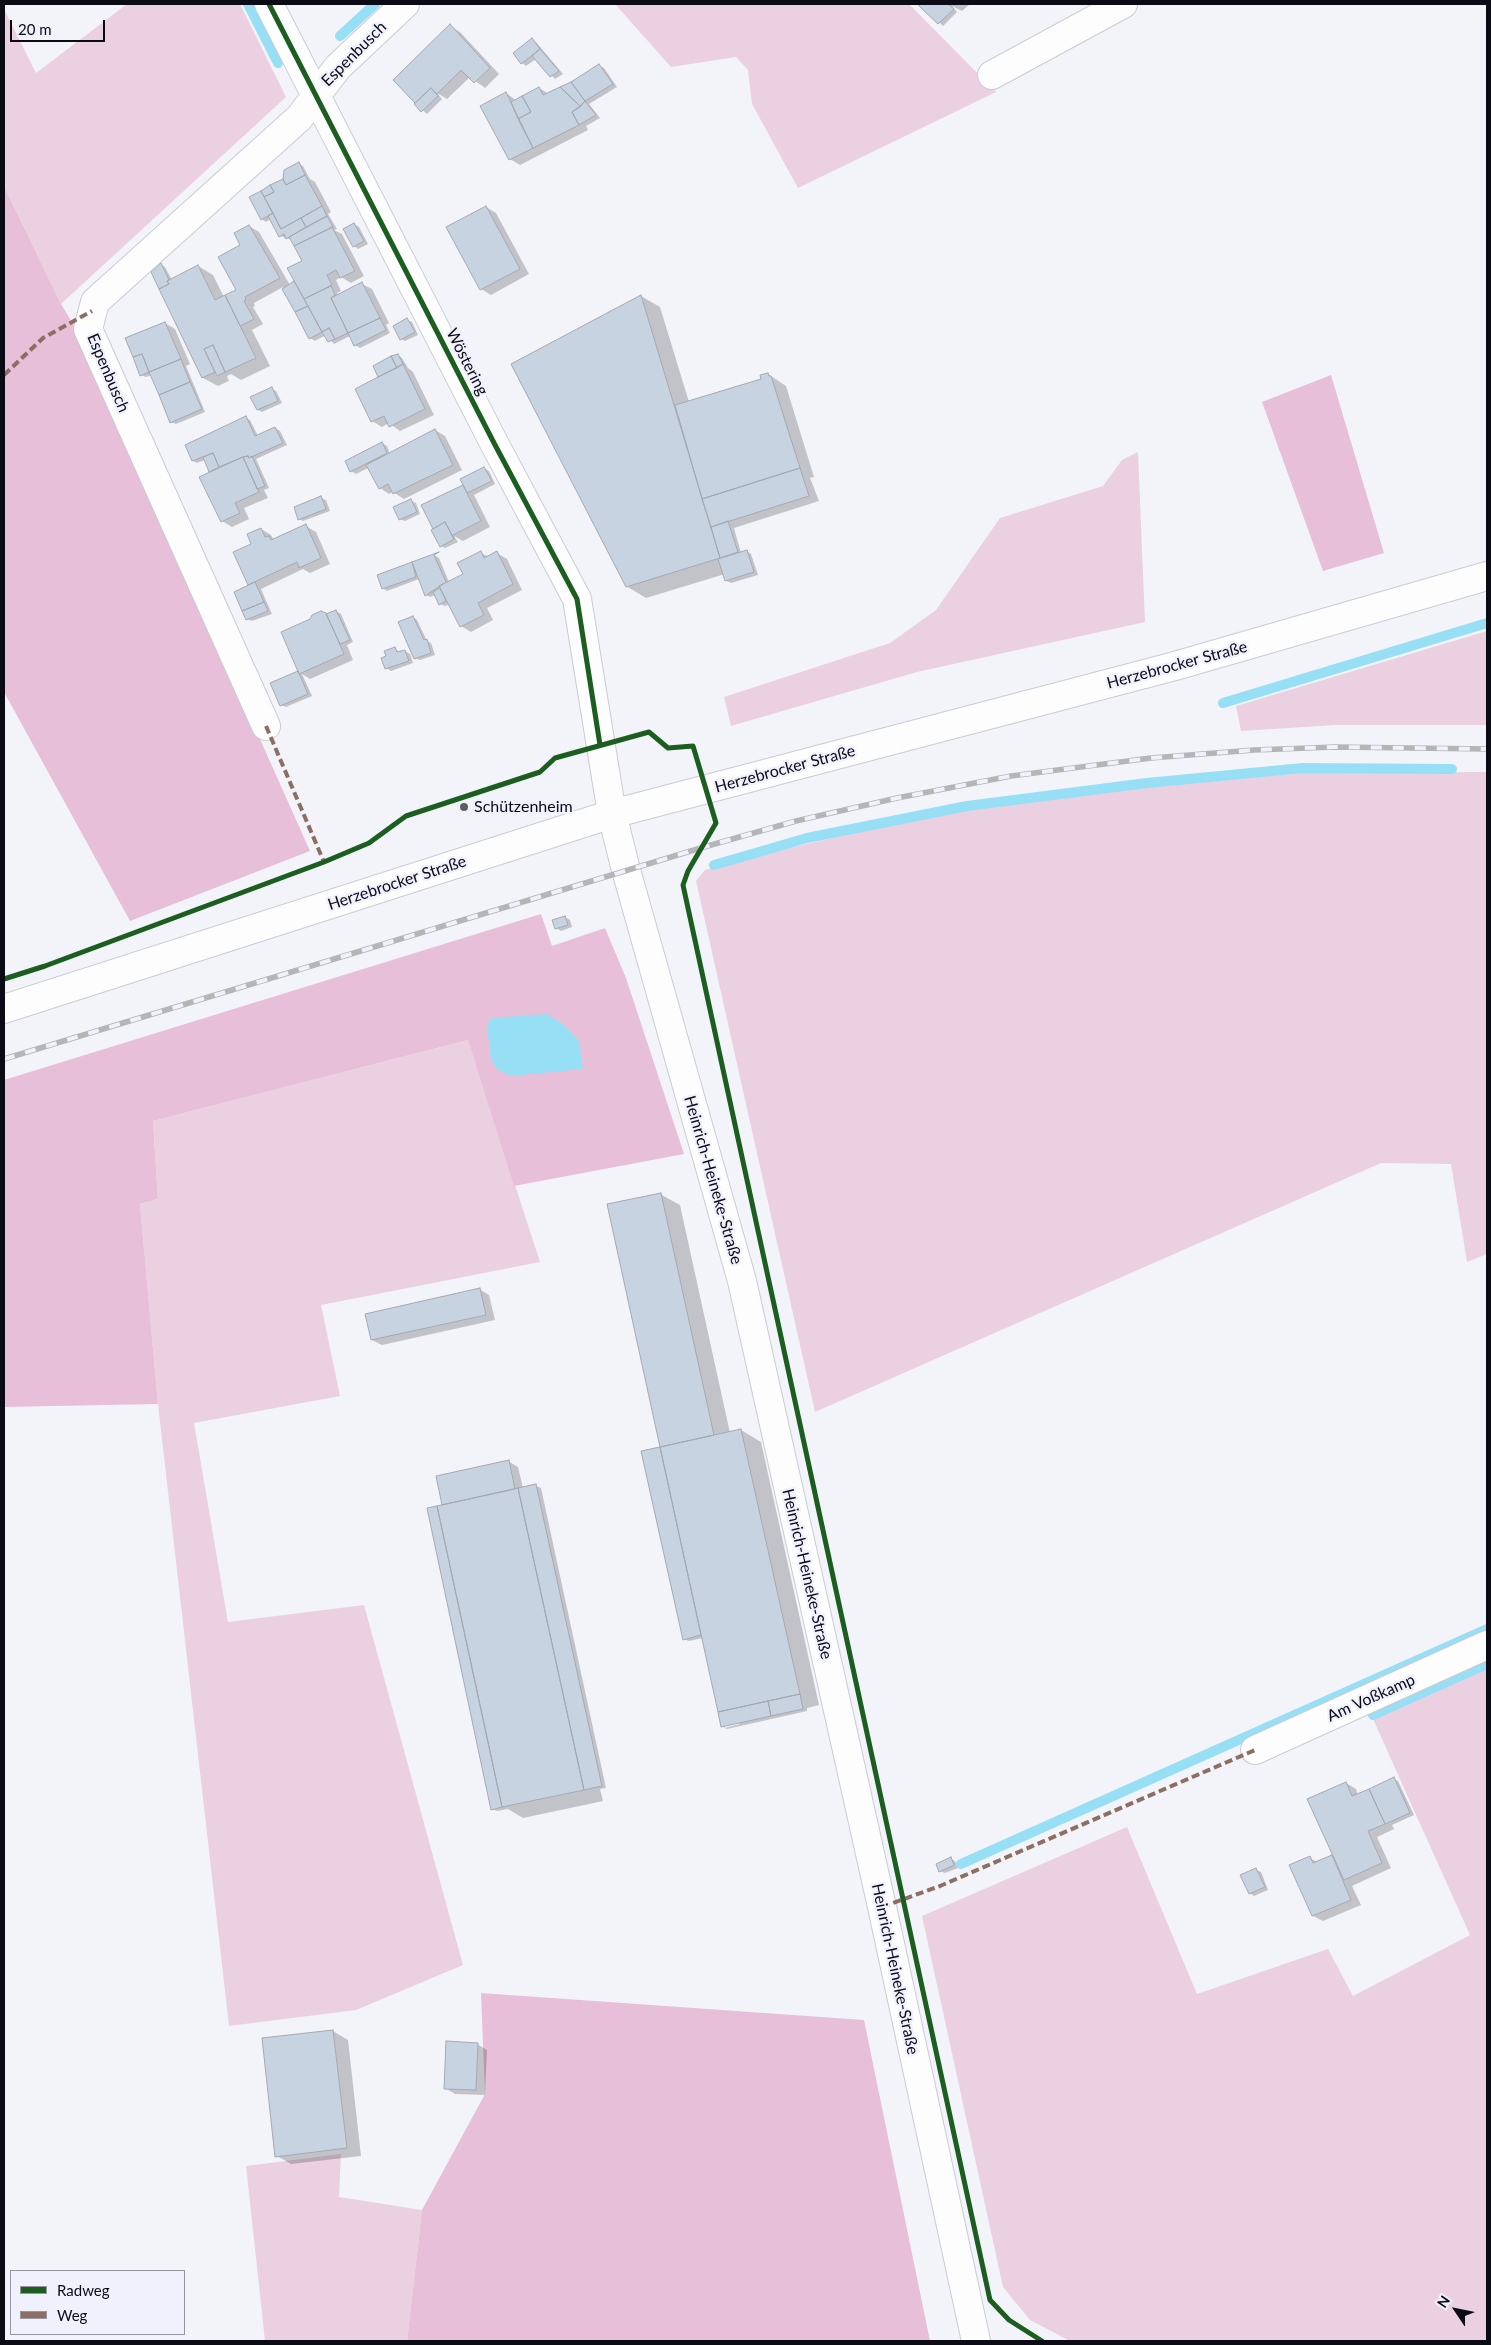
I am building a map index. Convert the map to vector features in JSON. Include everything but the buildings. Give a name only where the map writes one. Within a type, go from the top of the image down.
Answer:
[{"type":"street","name":"Wöstering","points":[[269,4],[494,443],[577,599],[612,814]]},
{"type":"street","name":"Espenbusch","points":[[266,726],[88,329],[95,302],[299,118],[338,67],[405,4]]},
{"type":"street","points":[[992,75],[1123,4]]},
{"type":"street","name":"Herzebrocker Straße","points":[[4,1008],[612,814],[1175,666],[1487,576]]},
{"type":"street","name":"Heinrich-Heineke-Straße","points":[[612,814],[626,870],[742,1281],[882,1907],[976,2341]]},
{"type":"street","name":"Am Voßkamp","points":[[1255,1750],[1487,1646]]},
{"type":"shaded area","points":[[127,4],[240,4],[286,97],[61,304],[4,186],[4,9],[36,73]]},
{"type":"shaded area","points":[[615,4],[909,4],[996,92],[798,188],[752,104],[748,70],[736,57],[671,67]]},
{"type":"shaded area","points":[[4,186],[61,304],[79,334],[310,851],[130,921],[4,692]]},
{"type":"shaded area","points":[[1331,375],[1384,553],[1323,571],[1262,402]]},
{"type":"shaded area","points":[[1138,452],[1145,622],[917,672],[731,726],[724,697],[890,643],[936,610],[1000,518],[1103,486],[1122,460]]},
{"type":"shaded area","points":[[1487,631],[1487,725],[1336,725],[1241,731],[1236,706]]},
{"type":"shaded area","points":[[1487,772],[1487,1254],[1467,1262],[1451,1164],[1381,1163],[815,1412],[696,881],[705,870],[806,844],[904,822],[964,811],[1146,786],[1303,773]]},
{"type":"shaded area","points":[[541,914],[552,946],[605,928],[626,978],[684,1154],[514,1186],[468,1040],[153,1121],[158,1199],[140,1204],[158,1404],[4,1407],[4,1080]]},
{"type":"shaded area","points":[[468,1040],[540,1262],[321,1305],[340,1396],[194,1423],[228,1622],[364,1605],[463,1965],[356,2010],[229,2026],[158,1404],[140,1204],[158,1199],[153,1121]]},
{"type":"shaded area","points":[[1487,1668],[1487,2341],[1070,2341],[1030,2320],[1003,2287],[922,1916],[1127,1827],[1197,1994],[1328,1949],[1353,1996],[1470,1935],[1373,1719]]},
{"type":"shaded area","points":[[481,1993],[864,2020],[930,2341],[407,2341],[422,2210],[485,2094]]},
{"type":"shaded area","points":[[341,2154],[339,2197],[422,2210],[407,2341],[265,2341],[246,2166]]},
{"type":"water","points":[[547,1014],[564,1025],[579,1041],[583,1069],[510,1076],[497,1069],[491,1059],[487,1024],[492,1018]]},
{"type":"waterway","points":[[248,4],[278,63]]},
{"type":"waterway","points":[[340,36],[375,4]]},
{"type":"waterway","points":[[1223,703],[1487,623]]},
{"type":"waterway","points":[[714,865],[807,838],[967,806],[1147,783],[1303,768],[1452,769]]},
{"type":"waterway","points":[[961,1864],[1487,1629]]},
{"type":"waterway","points":[[1373,1715],[1487,1664]]},
{"type":"railway","points":[[4,1059],[704,847],[796,821],[897,798],[1011,776],[1151,758],[1254,750],[1335,747],[1487,749]]},
{"type":"marked path","points":[[4,375],[43,338],[92,311]]},
{"type":"marked path","points":[[266,726],[324,862]]},
{"type":"marked path","points":[[882,1907],[940,1886],[1255,1750]]},
{"type":"cycle path","points":[[269,4],[494,443],[577,599],[600,745]]},
{"type":"cycle path","points":[[4,979],[45,966],[324,862],[369,843],[406,816],[540,772],[555,758],[649,732],[668,748],[693,746],[716,823],[688,871],[683,885],[990,2300],[1009,2320],[1042,2341]]},
{"type":"place","name":"Schützenheim","points":[[464,807]]}]
